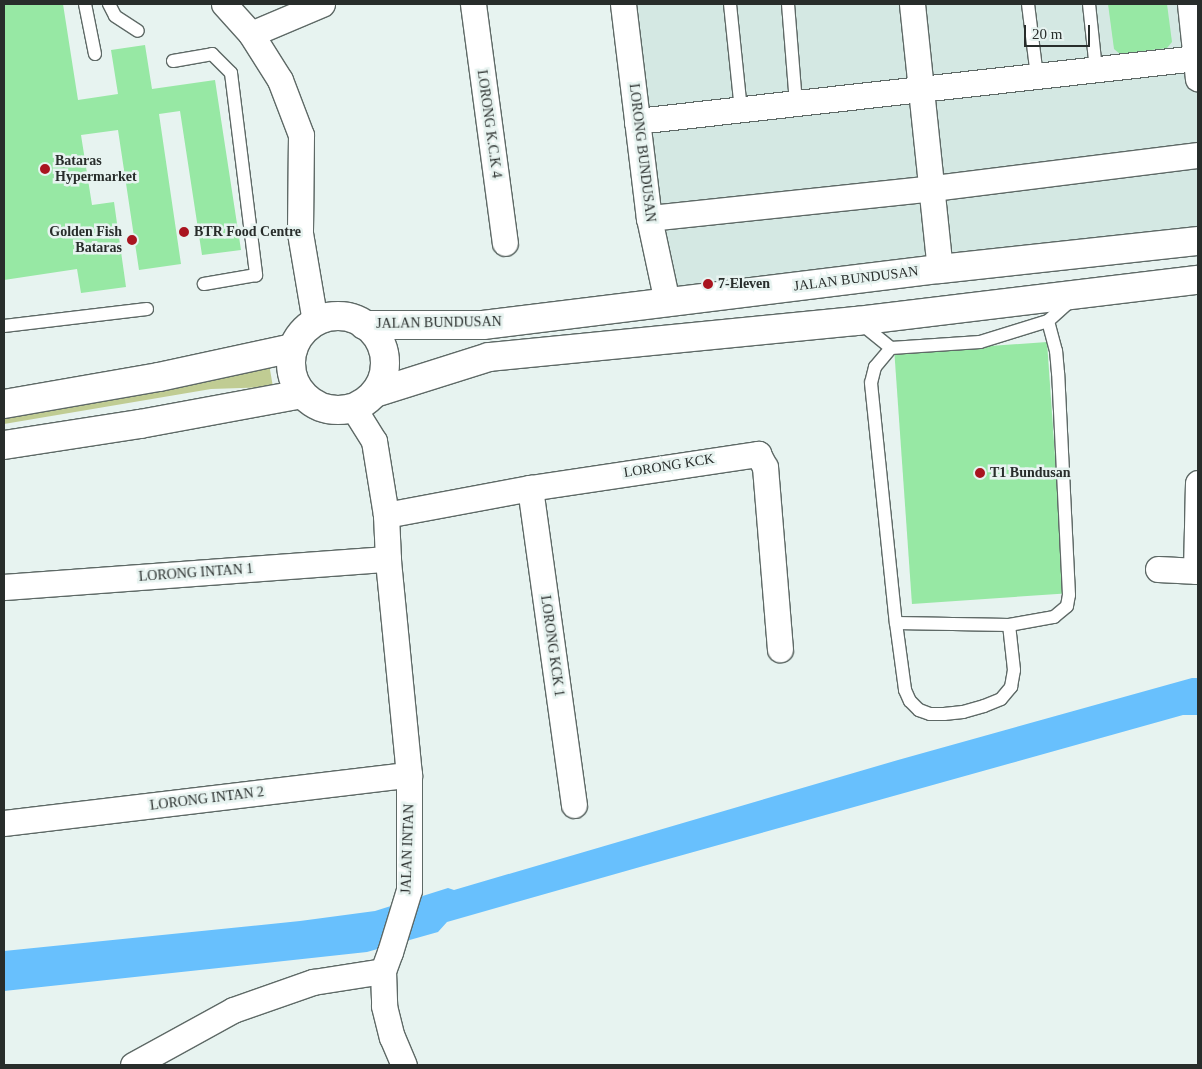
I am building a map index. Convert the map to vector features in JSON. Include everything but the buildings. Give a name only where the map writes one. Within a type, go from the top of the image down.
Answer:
[{"type":"main road","name":"JALAN BUNDUSAN","points":[[364,325],[482,325],[940,269],[1198,241]]},
{"type":"main road","points":[[375,393],[489,357],[857,321],[1080,292],[1198,280]]},
{"type":"main road","points":[[340,316],[353,319],[376,335],[384,357],[382,379],[375,393],[365,402],[353,408],[339,411],[325,409],[312,403],[302,394],[294,380],[291,364],[293,348],[306,329],[315,322],[340,316]]},
{"type":"main road","points":[[4,404],[158,377],[293,348]]},
{"type":"main road","points":[[4,445],[140,424],[302,394]]},
{"type":"street","points":[[224,4],[251,34],[280,80],[301,135],[300,233],[315,322]]},
{"type":"street","points":[[251,34],[322,4]]},
{"type":"street","name":"LORONG K.C.K 4","points":[[473,4],[505,243]]},
{"type":"street","name":"LORONG BUNDUSAN","points":[[623,4],[649,218],[667,302]]},
{"type":"street","points":[[912,4],[933,188],[940,269]]},
{"type":"street","points":[[637,121],[1096,70],[1197,68],[1190,4]]},
{"type":"street","points":[[649,218],[933,188],[1198,155]]},
{"type":"street","name":"JALAN INTAN","points":[[353,408],[374,441],[386,515],[388,559],[409,775],[409,890],[387,961],[384,1006],[392,1038],[404,1065]]},
{"type":"street","name":"LORONG KCK","points":[[386,515],[530,488],[758,454],[765,467],[780,649]]},
{"type":"street","points":[[1158,569],[1197,571],[1198,483]]},
{"type":"street","name":"LORONG KCK 1","points":[[530,488],[574,805]]},
{"type":"street","name":"LORONG INTAN 1","points":[[4,587],[388,559]]},
{"type":"street","name":"LORONG INTAN 2","points":[[4,823],[409,775]]},
{"type":"street","points":[[133,1065],[233,1010],[313,982],[387,961]]},
{"type":"lane","points":[[85,4],[95,54]]},
{"type":"lane","points":[[109,4],[115,16],[138,31]]},
{"type":"lane","points":[[730,4],[741,110]]},
{"type":"lane","points":[[788,4],[796,103]]},
{"type":"lane","points":[[1028,4],[1038,76]]},
{"type":"lane","points":[[1089,4],[1096,70]]},
{"type":"lane","points":[[174,61],[212,54],[231,73],[256,275],[204,284]]},
{"type":"lane","points":[[857,321],[891,348],[980,342],[1048,321],[1080,292]]},
{"type":"lane","points":[[4,326],[147,308]]},
{"type":"lane","points":[[896,623],[1009,625],[1054,617],[1066,606],[1069,595],[1058,373],[1056,351],[1048,321]]},
{"type":"lane","points":[[891,348],[875,367],[871,383],[896,623],[905,690],[910,701],[919,710],[930,714],[944,714],[963,712],[1000,699],[1011,687],[1014,670],[1009,625]]},
{"type":"shaded area","points":[[623,4],[1198,4],[1198,240],[667,302]]},
{"type":"green space","points":[[268,358],[273,387],[211,389],[4,424],[4,417]]},
{"type":"water","points":[[1192,678],[1198,678],[1198,715],[1183,715],[447,922],[438,932],[367,952],[4,991],[4,951],[300,921],[375,911],[448,888],[454,890],[898,760]]},
{"type":"place","name":"Bataras Hypermarket","points":[[45,169]]},
{"type":"place","name":"BTR Food Centre","points":[[184,232]]},
{"type":"place","name":"Golden Fish Bataras","points":[[132,240]]},
{"type":"place","name":"7-Eleven","points":[[708,284]]},
{"type":"place","name":"T1 Bundusan","points":[[980,473]]}]
